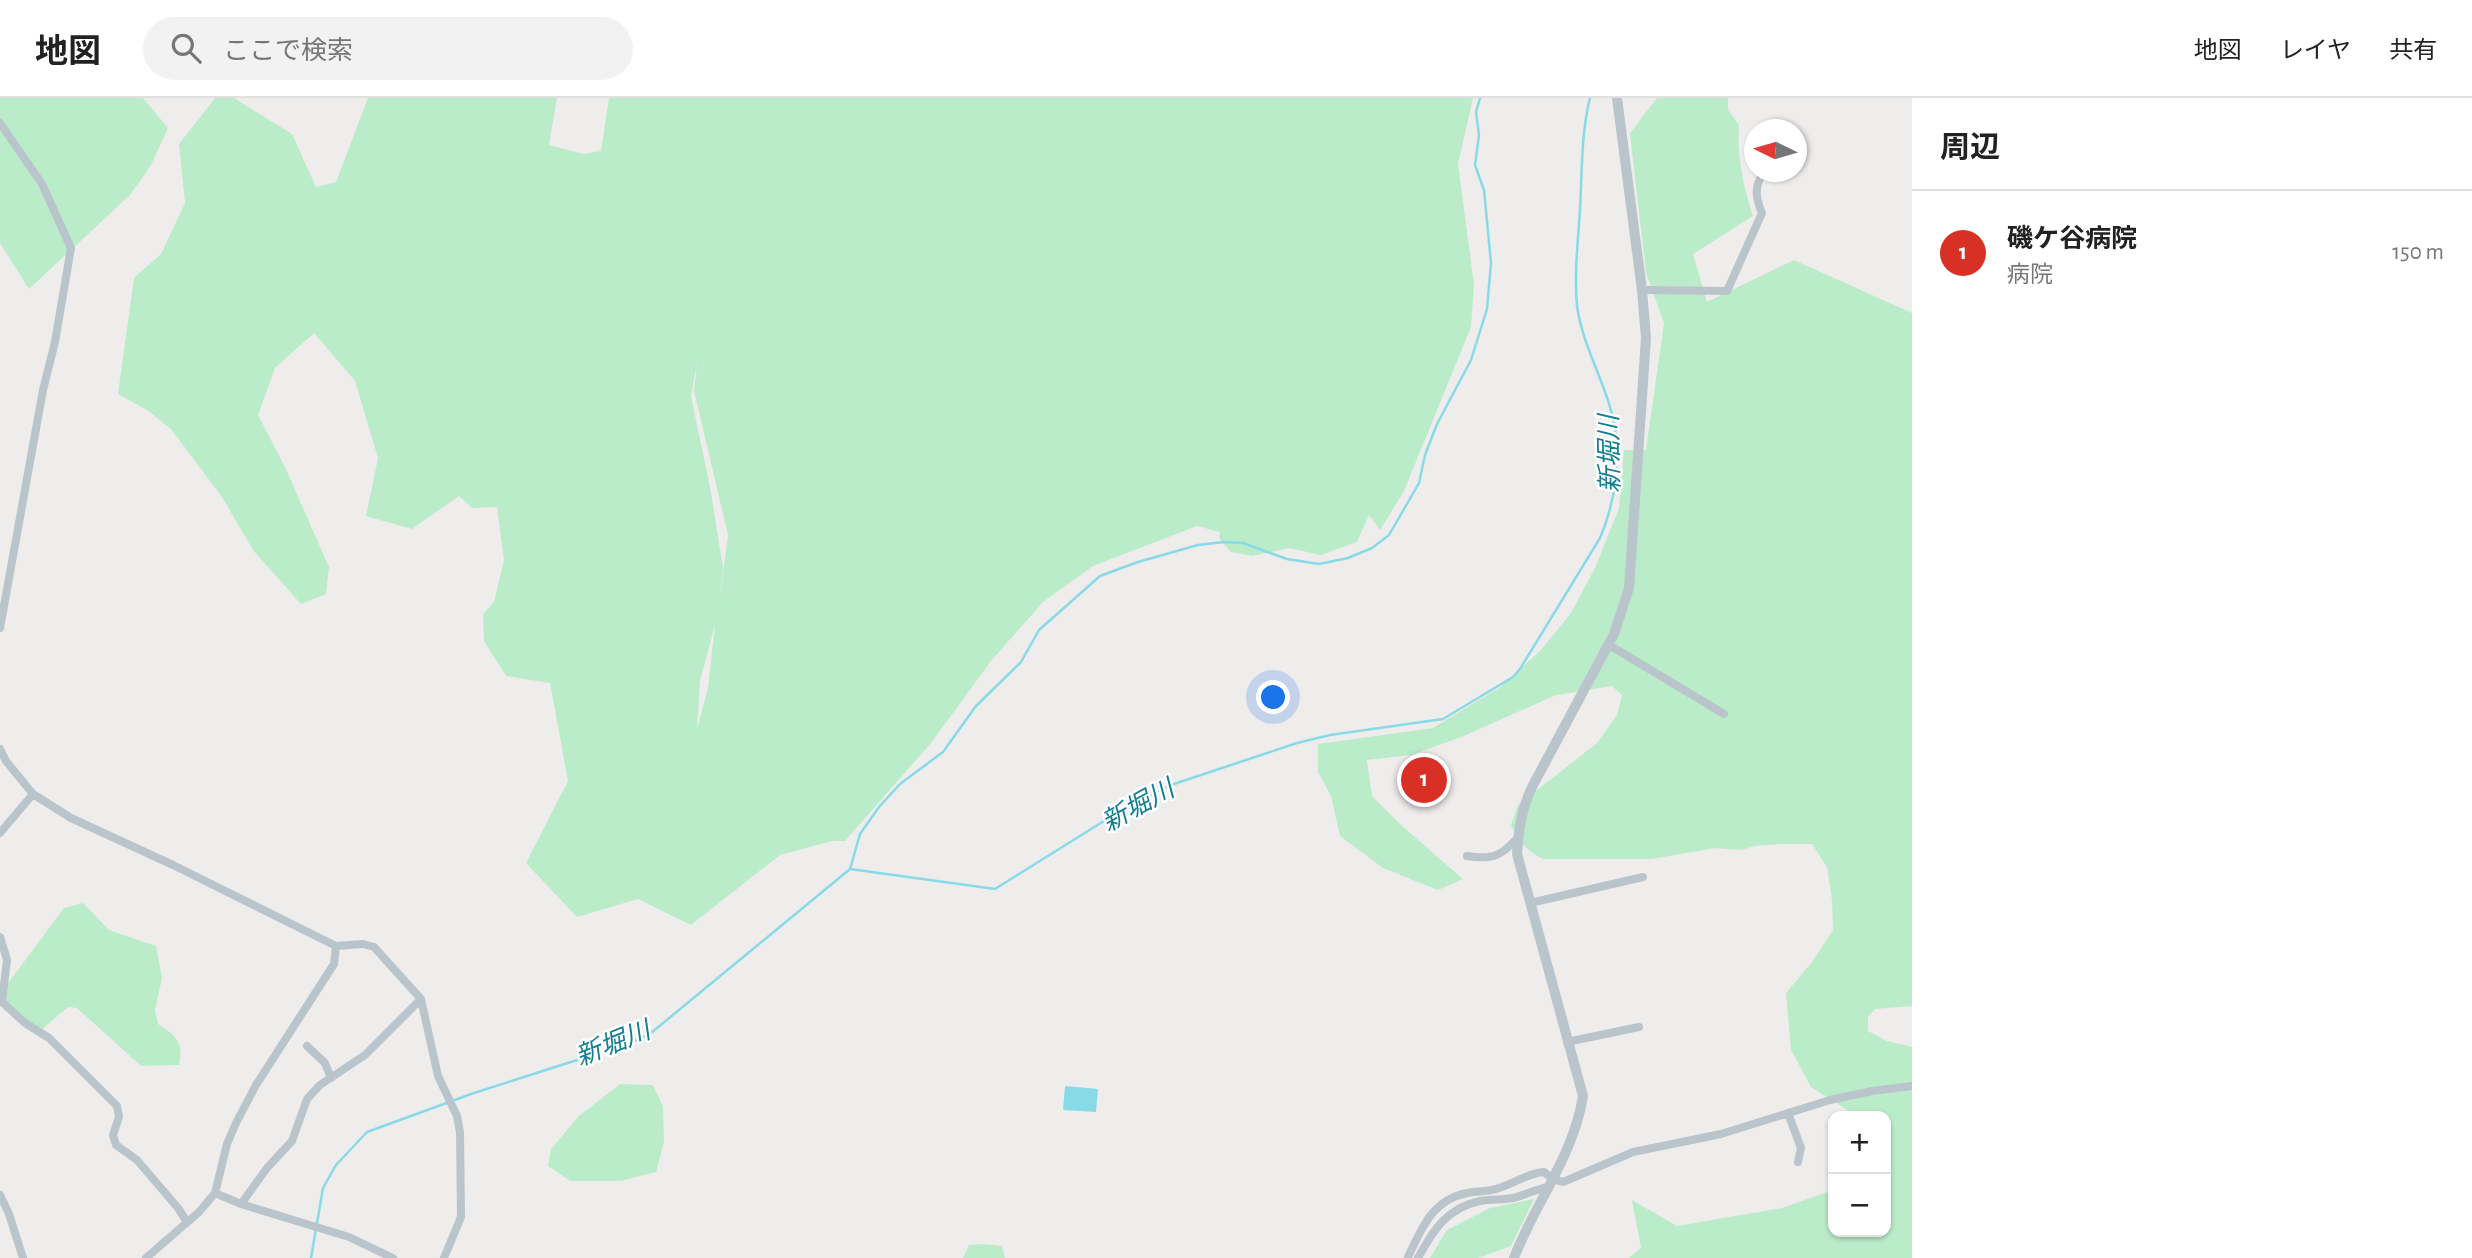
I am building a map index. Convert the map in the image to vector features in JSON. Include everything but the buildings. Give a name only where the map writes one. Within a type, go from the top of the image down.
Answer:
[{"type":"street","points":[[1514,1258],[1579,1121],[1583,1096],[1517,854],[1523,807],[1609,645],[1629,588],[1646,338],[1617,98]]},
{"type":"street","points":[[0,123],[9,140],[42,184],[71,247],[0,628]]},
{"type":"street","points":[[1642,289],[1727,291],[1762,213],[1756,200],[1758,182]]},
{"type":"street","points":[[1609,645],[1724,714]]},
{"type":"street","points":[[0,749],[6,761],[33,794],[71,818],[336,946],[363,944],[374,947],[421,999],[438,1076],[457,1116],[460,1132],[461,1217],[444,1258]]},
{"type":"street","points":[[0,834],[33,794]]},
{"type":"street","points":[[1467,856],[1496,856],[1503,853],[1519,836]]},
{"type":"street","points":[[1530,903],[1643,877]]},
{"type":"street","points":[[0,937],[7,960],[2,1002],[24,1023],[48,1038],[117,1106],[119,1117],[113,1135],[116,1145],[136,1160],[187,1222]]},
{"type":"street","points":[[146,1258],[206,1205],[215,1193],[224,1155],[236,1123],[256,1085],[334,964],[336,946]]},
{"type":"street","points":[[241,1204],[267,1168],[292,1141],[307,1098],[365,1055],[421,999]]},
{"type":"street","points":[[1567,1042],[1639,1027]]},
{"type":"street","points":[[307,1046],[325,1063],[331,1078]]},
{"type":"street","points":[[1418,1258],[1445,1217],[1476,1202],[1512,1198],[1551,1183],[1563,1182],[1633,1153],[1721,1133],[1830,1100],[1912,1086]]},
{"type":"street","points":[[1787,1113],[1801,1148],[1798,1161]]},
{"type":"street","points":[[1408,1258],[1432,1211],[1445,1200],[1466,1193],[1492,1191],[1514,1183],[1532,1172],[1544,1172],[1551,1183]]},
{"type":"street","points":[[215,1193],[241,1204],[349,1237],[393,1258]]},
{"type":"street","points":[[0,1195],[23,1258]]},
{"type":"green space","points":[[0,98],[143,98],[168,128],[151,165],[130,195],[29,289],[0,243]]},
{"type":"green space","points":[[215,98],[234,98],[292,134],[316,187],[336,182],[368,98],[557,98],[549,145],[584,154],[601,151],[609,98],[1473,98],[1458,164],[1474,285],[1471,327],[1404,491],[1380,530],[1369,515],[1357,542],[1321,555],[1289,548],[1253,556],[1231,552],[1219,538],[1220,532],[1197,526],[1093,566],[1043,602],[991,661],[931,743],[845,841],[832,841],[780,855],[691,925],[638,899],[577,917],[526,863],[568,781],[550,683],[506,676],[484,641],[483,614],[494,602],[504,560],[497,507],[472,508],[459,496],[412,529],[366,516],[378,458],[355,381],[314,333],[275,368],[258,415],[285,467],[329,567],[326,594],[301,604],[253,550],[222,497],[171,429],[147,410],[118,394],[134,278],[161,254],[185,203],[179,144]],"holes":[[[697,363],[694,391],[728,535],[720,596],[723,568],[691,396]],[[715,625],[708,688],[697,729],[700,681]]]},
{"type":"green space","points":[[1657,98],[1728,98],[1728,110],[1739,125],[1742,171],[1753,216],[1693,254],[1707,302],[1794,260],[1912,313],[1912,1006],[1875,1009],[1868,1017],[1868,1031],[1887,1041],[1912,1047],[1912,1258],[1629,1258],[1641,1248],[1632,1200],[1677,1226],[1782,1208],[1828,1192],[1828,1237],[1891,1237],[1891,1111],[1849,1111],[1811,1087],[1791,1050],[1786,993],[1812,962],[1833,930],[1827,867],[1812,844],[1755,846],[1741,850],[1715,848],[1652,859],[1543,859],[1532,853],[1520,841],[1511,825],[1518,805],[1597,743],[1617,715],[1622,695],[1612,686],[1556,695],[1464,736],[1411,755],[1367,760],[1372,796],[1463,879],[1438,890],[1383,868],[1340,836],[1331,796],[1318,772],[1318,744],[1433,728],[1499,688],[1540,651],[1571,613],[1595,568],[1619,508],[1624,450],[1646,450],[1664,323],[1646,273],[1630,133]]},
{"type":"green space","points":[[83,903],[109,930],[156,946],[162,978],[155,1010],[158,1024],[177,1040],[180,1051],[179,1065],[141,1066],[77,1008],[68,1007],[40,1031],[0,1005],[0,994],[64,908]]},
{"type":"green space","points":[[620,1084],[653,1085],[663,1106],[664,1142],[656,1172],[621,1181],[570,1181],[548,1166],[551,1149],[579,1116]]},
{"type":"green space","points":[[1534,1199],[1511,1246],[1478,1258],[1430,1258],[1447,1230],[1490,1208]]},
{"type":"green space","points":[[969,1245],[1002,1246],[1005,1258],[963,1258]]},
{"type":"water","points":[[1065,1086],[1098,1089],[1096,1112],[1063,1110]]},
{"type":"waterway","points":[[850,869],[860,834],[879,807],[900,784],[943,752],[976,706],[1021,662],[1039,630],[1100,576],[1198,545],[1224,542],[1243,543],[1287,559],[1319,564],[1348,558],[1372,548],[1389,535],[1419,483],[1425,455],[1437,424],[1471,360],[1487,309],[1491,263],[1484,190],[1475,165],[1479,135],[1476,112],[1480,98]]},
{"type":"waterway","name":"新堀川","points":[[850,869],[995,889],[1120,811],[1171,785],[1297,743],[1330,735],[1443,719],[1513,677],[1600,538],[1614,490],[1617,456],[1614,423],[1583,332],[1576,294],[1582,154],[1590,98]]},
{"type":"waterway","name":"新堀川","points":[[311,1258],[323,1188],[336,1165],[367,1132],[474,1093],[630,1043],[651,1033],[850,869]]},
{"type":"place","name":"磯ケ谷病院","points":[[1424,780]]}]
